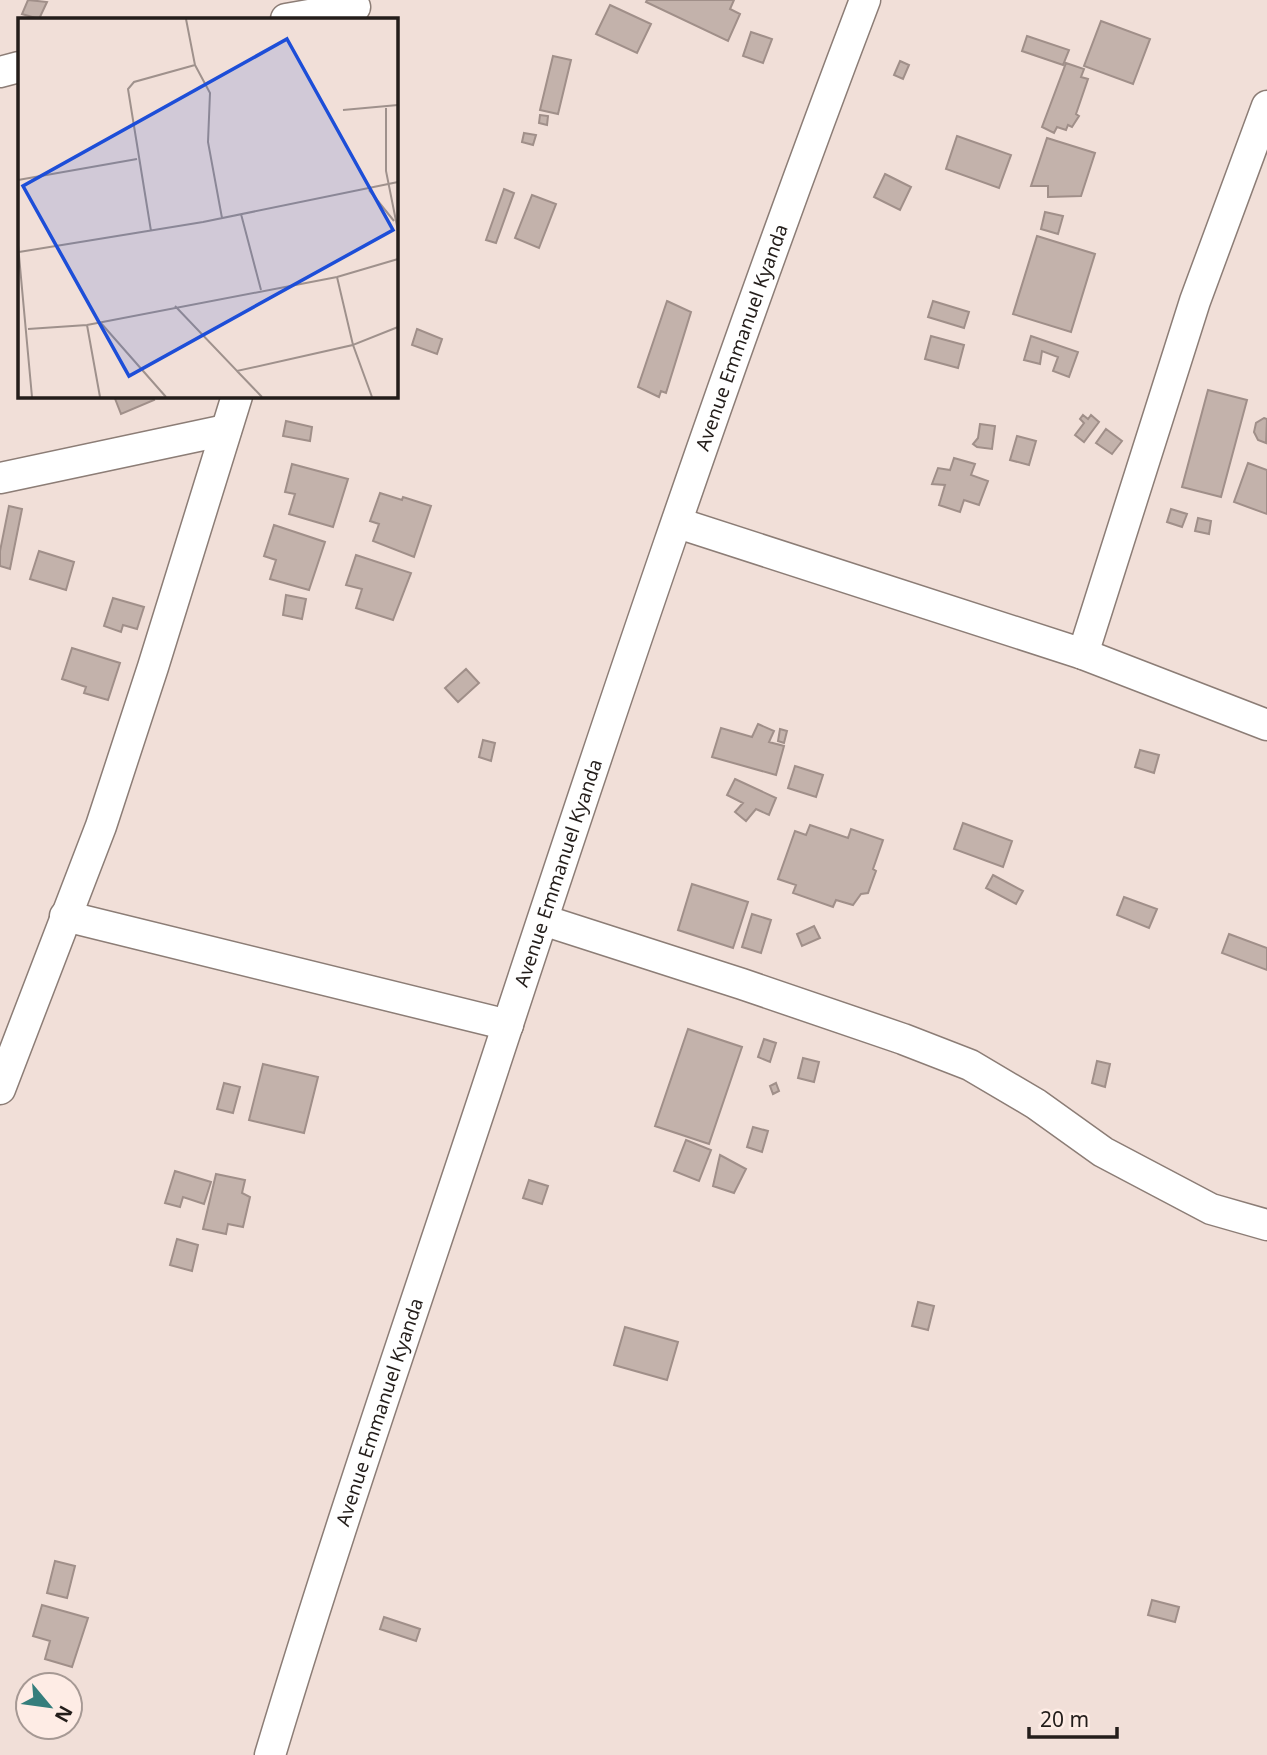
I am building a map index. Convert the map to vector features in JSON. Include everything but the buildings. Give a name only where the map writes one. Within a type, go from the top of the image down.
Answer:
[{"type":"street","name":"Avenue Emmanuel Kyanda","points":[[267,1754],[543,920],[678,523],[805,156],[865,0]]},
{"type":"street","points":[[293,18],[355,9]]},
{"type":"street","points":[[0,72],[18,67]]},
{"type":"street","points":[[1083,654],[1195,300],[1267,106]]},
{"type":"street","points":[[0,1089],[101,827],[237,397]]},
{"type":"street","points":[[0,478],[226,430]]},
{"type":"street","points":[[678,523],[1083,654],[1267,725]]},
{"type":"street","points":[[65,916],[508,1025]]},
{"type":"street","points":[[543,920],[904,1039],[970,1065],[1036,1104],[1102,1152],[1211,1209],[1267,1224]]}]
